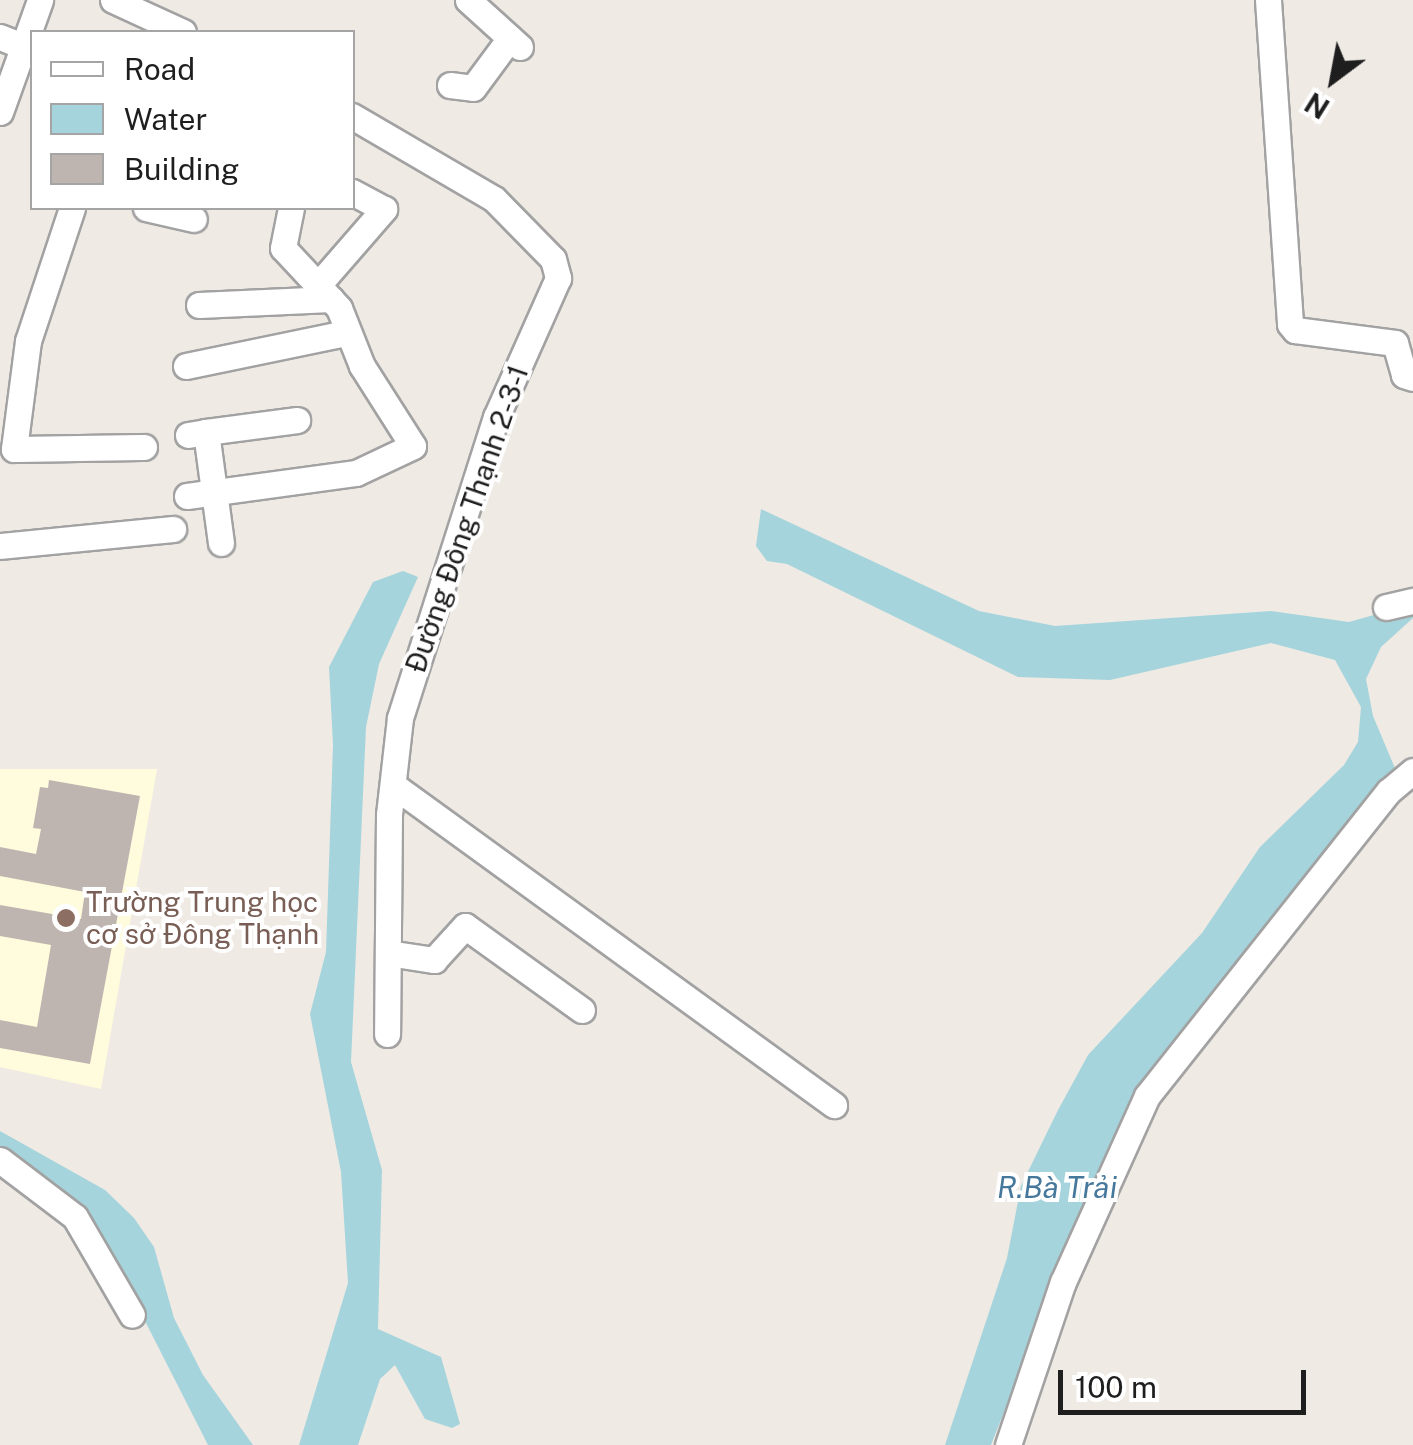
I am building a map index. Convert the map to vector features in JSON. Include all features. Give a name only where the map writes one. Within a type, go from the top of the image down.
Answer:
[{"type":"street","points":[[30,30],[40,0]]},
{"type":"street","points":[[113,0],[163,27],[178,0]]},
{"type":"street","points":[[450,85],[472,88],[515,42],[468,0]]},
{"type":"street","points":[[1268,0],[1290,324],[1295,330],[1394,343],[1404,374],[1413,378]]},
{"type":"street","points":[[0,112],[30,31]]},
{"type":"street","points":[[0,37],[25,47]]},
{"type":"street","name":"Đường Đông Thạnh 2-3-1","points":[[355,118],[483,190],[552,259],[558,278],[496,417],[400,718],[393,785],[387,1034]]},
{"type":"street","points":[[199,305],[324,292],[384,209],[355,194]]},
{"type":"street","points":[[71,210],[28,342],[14,449],[144,447]]},
{"type":"street","points":[[154,210],[194,220]]},
{"type":"street","points":[[187,496],[356,473],[413,446],[324,292],[283,248],[290,210]]},
{"type":"street","points":[[186,366],[346,333]]},
{"type":"street","points":[[221,543],[214,494],[197,433],[297,420]]},
{"type":"street","points":[[0,546],[173,529]]},
{"type":"street","points":[[1386,606],[1413,601]]},
{"type":"street","points":[[1008,1445],[1075,1252],[1147,1096],[1407,773]]},
{"type":"street","points":[[393,785],[834,1105]]},
{"type":"street","points":[[388,953],[434,960],[465,926],[582,1010]]},
{"type":"street","points":[[0,1160],[75,1217],[132,1315]]},
{"type":"shaded area","name":"Trường Trung học cơ sở Đông Thạnh","points":[[0,769],[157,769],[101,1089],[0,1067]]},
{"type":"water","name":"R.Bà Trải","points":[[761,509],[979,611],[1055,626],[1271,611],[1349,622],[1413,604],[1413,618],[1381,647],[1366,679],[1373,716],[1397,773],[1224,984],[1066,1255],[991,1445],[945,1445],[1007,1258],[1021,1186],[1057,1112],[1088,1055],[1202,933],[1260,847],[1344,765],[1358,742],[1361,707],[1335,660],[1271,643],[1110,680],[1018,677],[787,564],[767,561],[756,546]]},
{"type":"water","points":[[403,571],[418,577],[379,664],[366,727],[351,1062],[382,1170],[378,1329],[441,1357],[460,1424],[452,1428],[425,1419],[395,1365],[380,1379],[358,1445],[299,1445],[348,1283],[341,1172],[310,1014],[326,952],[333,745],[329,667],[373,582]]},
{"type":"water","points":[[0,1131],[105,1190],[134,1218],[154,1247],[174,1318],[203,1375],[253,1445],[208,1445],[115,1262],[0,1154]]},
{"type":"building","points":[[49,780],[140,796],[90,1064],[0,1048],[0,1020],[37,1027],[51,945],[0,936],[0,905],[81,919],[85,892],[0,876],[0,847],[36,854],[41,829],[33,828],[40,787],[48,788]]},
{"type":"place","name":"Trường Trung học cơ sở Đông Thạnh","points":[[66,918]]}]
